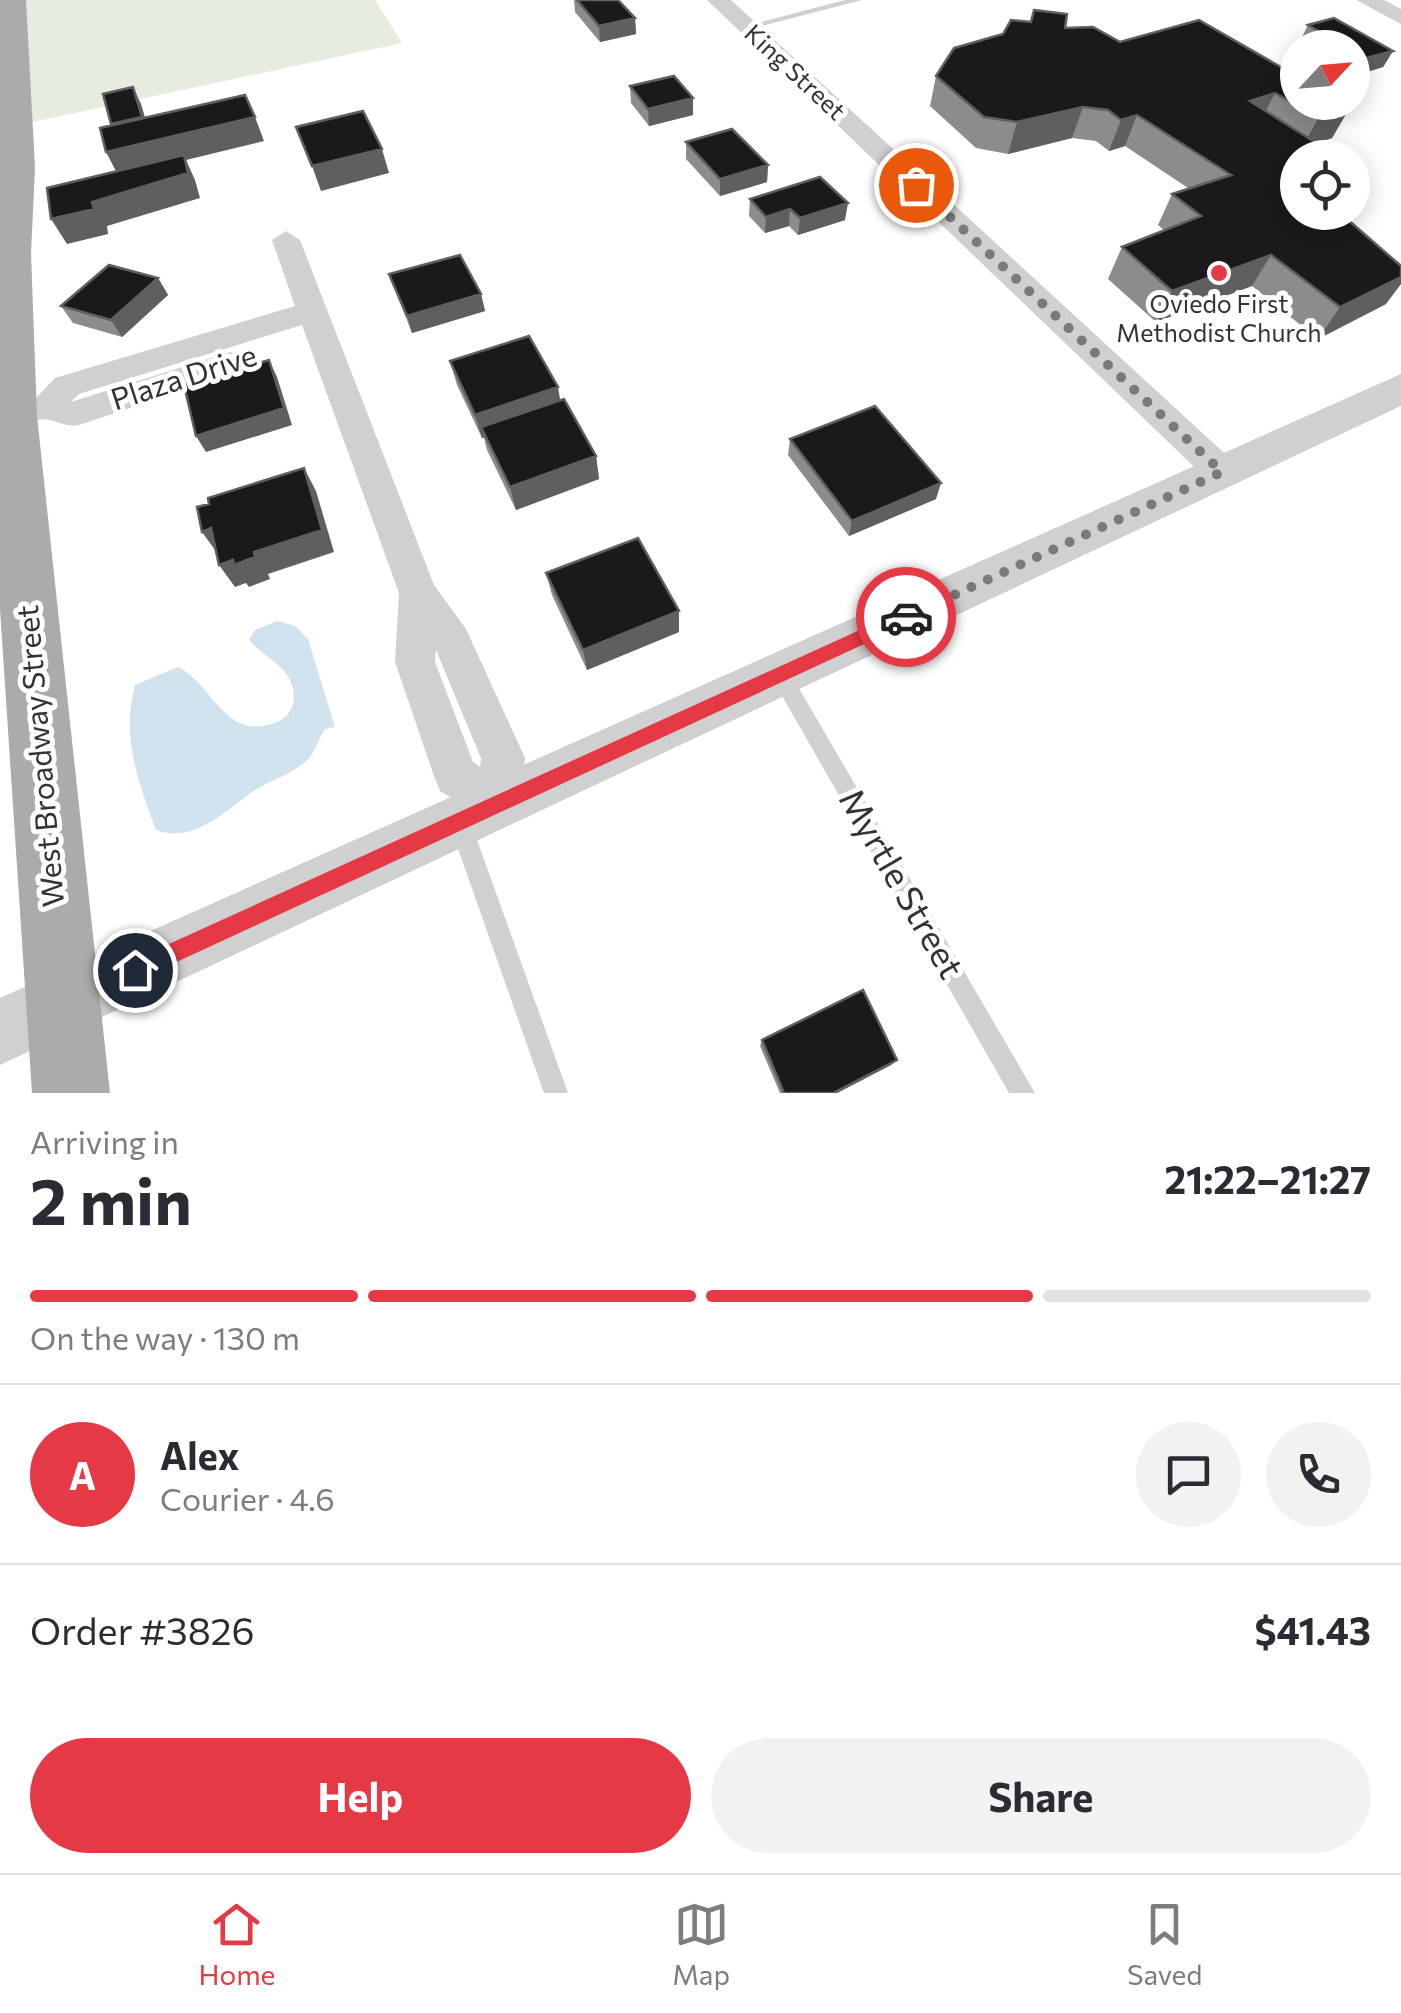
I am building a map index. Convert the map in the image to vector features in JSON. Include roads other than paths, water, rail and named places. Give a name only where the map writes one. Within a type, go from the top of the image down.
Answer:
[{"type":"main road","name":"West Broadway Street","points":[[10,0],[16,168],[10,253],[30,411],[31,1018],[70,1093]]},
{"type":"street","name":"King Street","points":[[718,0],[1222,472]]},
{"type":"street","points":[[1367,0],[1401,17]]},
{"type":"street","points":[[286,240],[418,593],[415,662],[456,776],[478,812]]},
{"type":"street","name":"Plaza Drive","points":[[30,411],[70,415],[317,322]]},
{"type":"street","points":[[31,1018],[1401,390]]},
{"type":"lane","points":[[804,0],[816,10]]},
{"type":"lane","points":[[748,27],[857,0]]},
{"type":"lane","name":"Myrtle Street","points":[[780,674],[1022,1093]]},
{"type":"lane","points":[[478,812],[556,1093]]},
{"type":"water","points":[[277,621],[295,626],[308,639],[335,727],[325,729],[304,763],[255,790],[209,823],[184,832],[156,830],[131,741],[135,685],[178,667],[236,721],[264,726],[282,720],[293,702],[289,679],[249,640],[255,630]]},
{"type":"place","name":"Oviedo First Methodist Church","points":[[1219,273]]}]
